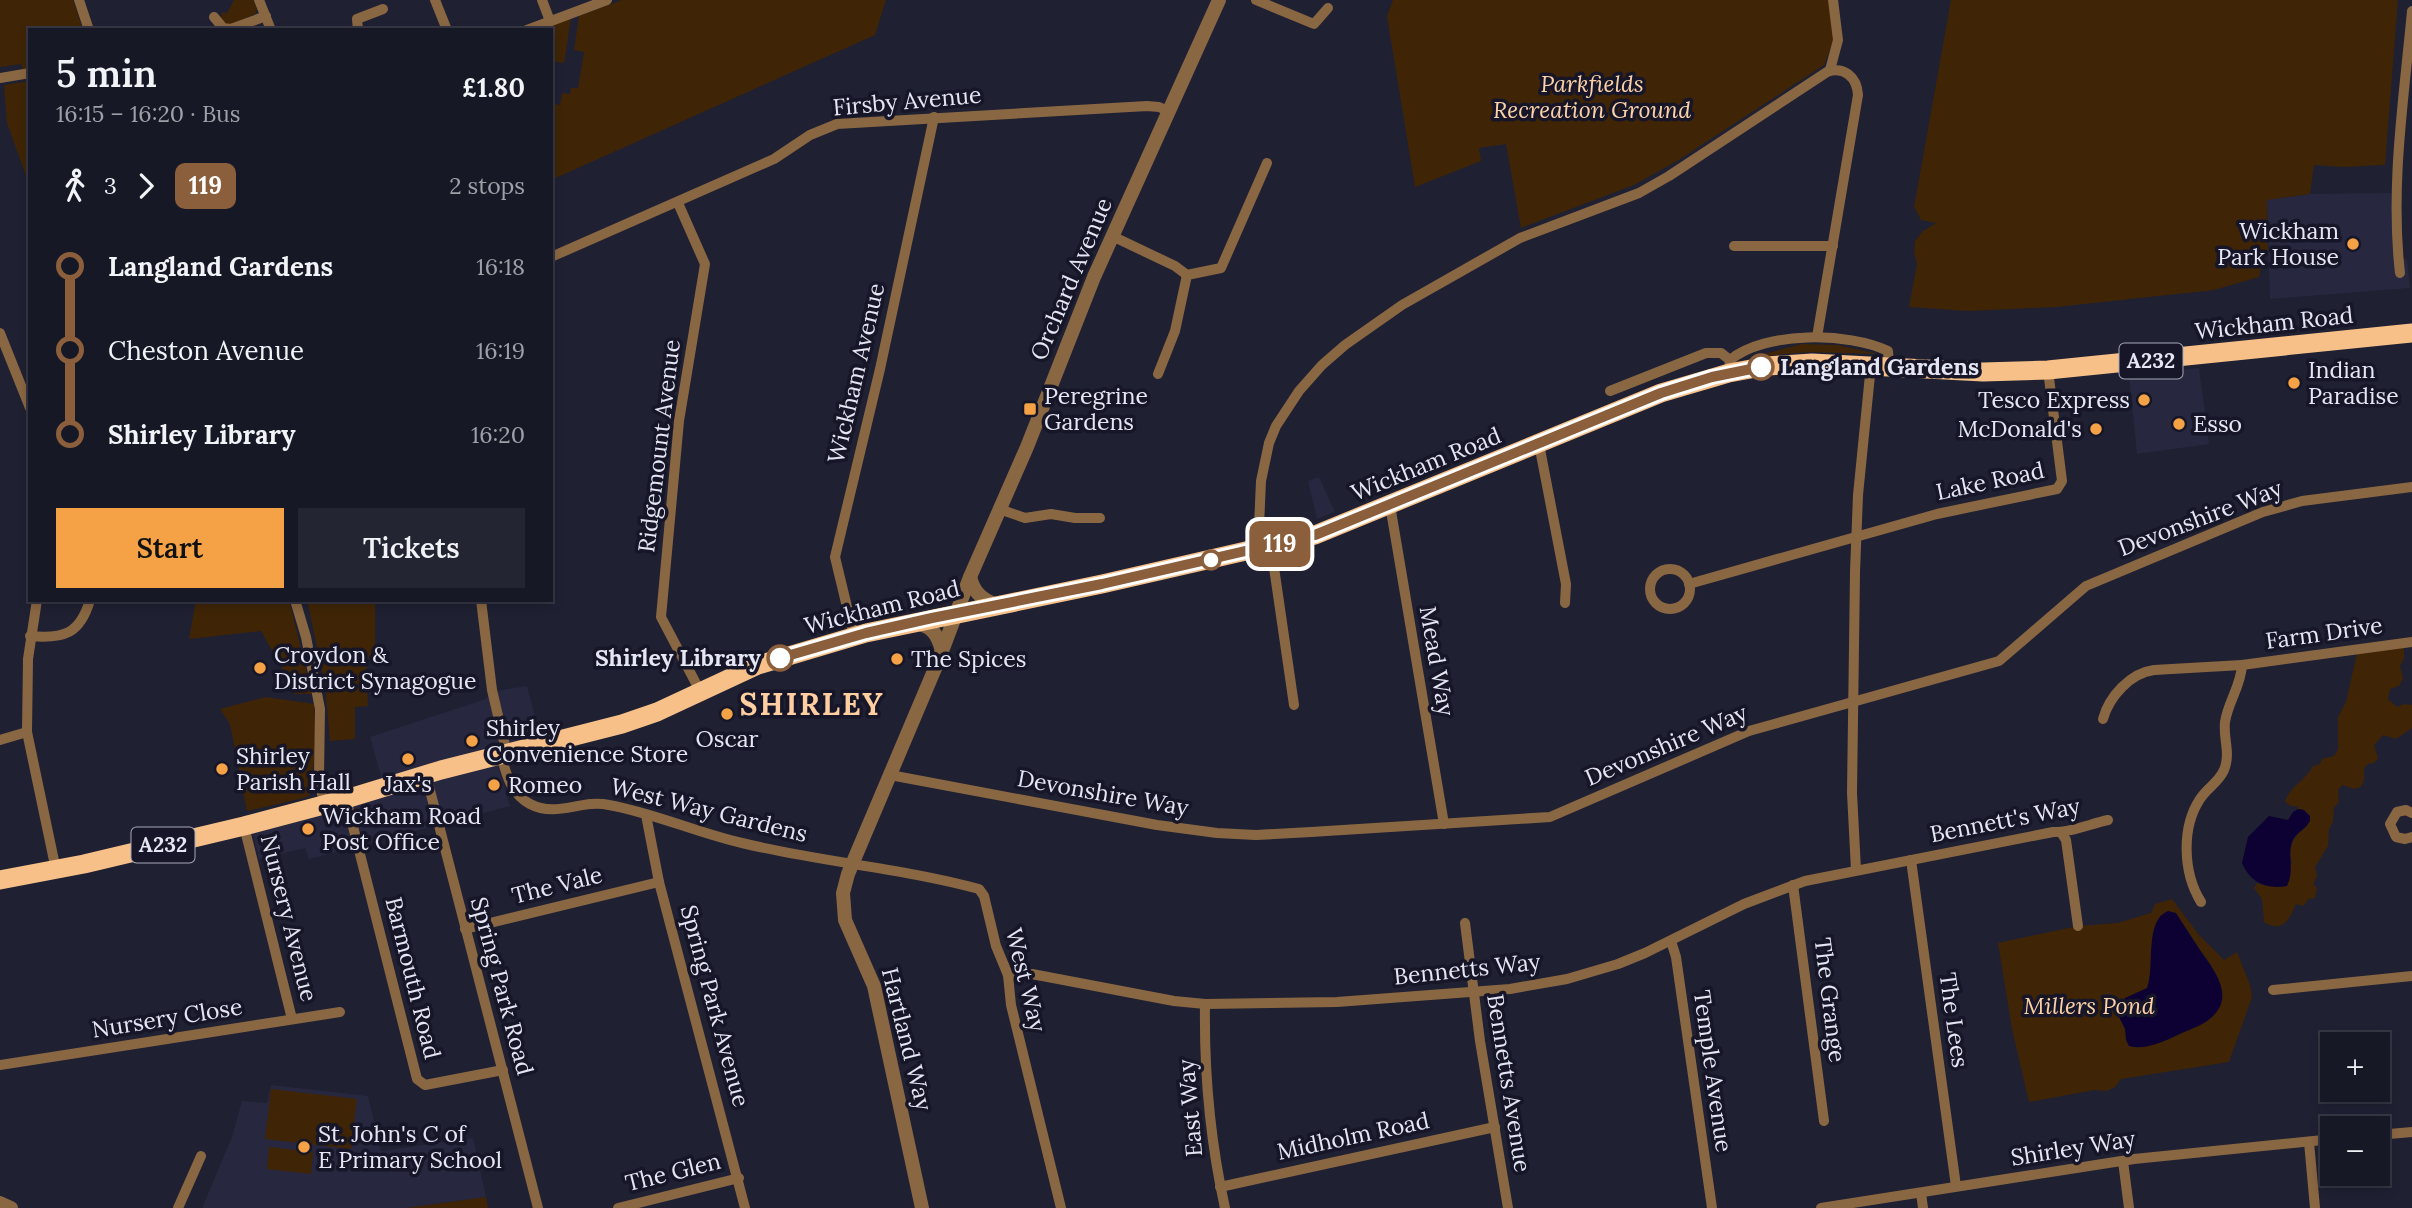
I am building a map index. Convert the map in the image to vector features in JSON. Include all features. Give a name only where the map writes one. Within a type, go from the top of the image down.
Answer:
[{"type":"highway","name":"Wickham Road","points":[[0,880],[56,870],[324,806],[426,775],[634,720],[758,665],[854,636],[1264,548],[1325,532],[1730,366],[1802,363],[1983,372],[2048,370],[2412,333]]},
{"type":"street","points":[[79,0],[88,28]]},
{"type":"street","points":[[260,0],[270,28]]},
{"type":"street","points":[[435,0],[446,28]]},
{"type":"street","points":[[542,0],[550,21]]},
{"type":"street","points":[[532,28],[607,0]]},
{"type":"street","name":"Orchard Avenue","points":[[957,613],[1112,236],[1219,0]]},
{"type":"street","points":[[1256,0],[1314,24],[1328,8]]},
{"type":"street","points":[[1830,70],[1838,40],[1833,0]]},
{"type":"street","points":[[357,28],[357,19],[383,9]]},
{"type":"street","points":[[2400,273],[2395,233],[2397,178],[2412,11]]},
{"type":"street","points":[[234,28],[265,16]]},
{"type":"street","points":[[214,17],[223,28]]},
{"type":"street","points":[[1294,705],[1264,548],[1261,481],[1269,443],[1276,425],[1299,391],[1322,365],[1345,345],[1402,305],[1520,238],[1639,193],[1830,70],[1840,70],[1849,75],[1858,91],[1817,337]]},
{"type":"street","points":[[0,78],[28,73]]},
{"type":"street","name":"Firsby Avenue","points":[[553,256],[774,159],[810,135],[837,124],[1147,106],[1168,111]]},
{"type":"street","name":"Wickham Avenue","points":[[854,636],[835,556],[880,369],[934,117]]},
{"type":"street","points":[[1112,236],[1175,266],[1187,275],[1221,268],[1267,163]]},
{"type":"street","name":"Ridgemount Avenue","points":[[678,203],[705,264],[679,421],[661,617],[700,691]]},
{"type":"street","points":[[1734,246],[1833,246]]},
{"type":"street","points":[[1158,374],[1175,331],[1187,275]]},
{"type":"street","points":[[0,333],[28,403]]},
{"type":"street","name":"Wickham Road","points":[[1610,391],[1706,353],[1721,353],[1730,366],[1751,349],[1771,343],[1817,337],[1874,344],[1888,351],[1880,365]]},
{"type":"street","points":[[1856,870],[1852,793],[1852,702],[1856,538],[1880,365]]},
{"type":"street","name":"Lake Road","points":[[1856,538],[1937,514],[2049,492],[2060,487],[2061,475],[2048,370]]},
{"type":"street","points":[[1539,444],[1566,584],[1565,603]]},
{"type":"street","name":"Devonshire Way","points":[[890,775],[1157,825],[1217,833],[1274,834],[1556,815],[1749,731],[1999,661],[2086,586],[2263,512],[2302,501],[2412,487]]},
{"type":"street","name":"Mead Way","points":[[1390,505],[1444,824]]},
{"type":"street","points":[[999,509],[1025,518],[1051,514],[1074,518],[1100,518]]},
{"type":"street","points":[[1689,584],[1856,538]]},
{"type":"street","points":[[970,577],[978,594],[996,605]]},
{"type":"street","points":[[37,602],[30,636],[27,732],[56,870]]},
{"type":"street","points":[[30,636],[55,636],[72,631],[82,621],[89,602]]},
{"type":"street","points":[[296,602],[306,637],[320,709],[319,776],[324,806]]},
{"type":"street","name":"West Way Gardens","points":[[481,602],[492,690],[504,754],[512,787],[523,800],[556,810],[602,804],[742,843],[853,863]]},
{"type":"street","name":"Hartland Way","points":[[922,1208],[874,986],[845,920],[843,893],[957,613]]},
{"type":"street","points":[[911,623],[928,626],[935,632],[942,651]]},
{"type":"street","name":"Farm Drive","points":[[2103,719],[2109,704],[2128,682],[2141,673],[2242,666],[2412,642]]},
{"type":"street","name":"Farm Drive","points":[[2183,899],[2198,897],[2188,861],[2190,822],[2199,801],[2226,765],[2228,747],[2225,721],[2239,687],[2242,666]]},
{"type":"street","points":[[0,740],[27,732]]},
{"type":"street","name":"Spring Park Road","points":[[426,775],[538,1208]]},
{"type":"street","name":"Barmouth Road","points":[[346,800],[416,1079],[425,1085],[503,1070]]},
{"type":"street","points":[[2412,813],[2406,810],[2397,812],[2390,824],[2396,837],[2412,837]]},
{"type":"street","name":"Spring Park Avenue","points":[[646,815],[660,882],[746,1208]]},
{"type":"street","name":"Bennett's Way","points":[[1911,860],[2053,832],[2062,834],[2108,820]]},
{"type":"street","name":"Nursery Avenue","points":[[244,826],[292,1019]]},
{"type":"street","points":[[2062,834],[2066,840],[2078,926]]},
{"type":"street","name":"Bennetts Way","points":[[1008,975],[1032,974],[1174,1001],[1205,1004],[1281,1004],[1474,993],[1567,979],[1618,964],[1744,904],[1793,885],[1911,860]]},
{"type":"street","name":"The Lees","points":[[1911,860],[1956,1186]]},
{"type":"street","name":"West Way","points":[[853,863],[979,889],[984,896],[996,946],[1008,975],[1011,1005],[1061,1208]]},
{"type":"street","name":"The Vale","points":[[465,929],[660,882]]},
{"type":"street","name":"The Grange","points":[[1793,885],[1824,1121]]},
{"type":"street","name":"Bennetts Avenue","points":[[1465,923],[1508,1208]]},
{"type":"street","name":"Temple Avenue","points":[[1671,941],[1675,953],[1712,1208]]},
{"type":"street","points":[[2273,990],[2412,976]]},
{"type":"street","name":"East Way","points":[[1205,1004],[1209,1117],[1225,1208]]},
{"type":"street","name":"Nursery Close","points":[[0,1065],[340,1012]]},
{"type":"street","name":"Midholm Road","points":[[1220,1187],[1495,1127]]},
{"type":"street","points":[[2390,1134],[2412,1132]]},
{"type":"street","name":"Shirley Way","points":[[1821,1208],[2123,1161],[2320,1141]]},
{"type":"street","points":[[2309,1142],[2315,1208]]},
{"type":"street","points":[[178,1208],[201,1156]]},
{"type":"street","points":[[2123,1161],[2129,1208]]},
{"type":"street","name":"The Glen","points":[[618,1208],[739,1178]]},
{"type":"street","points":[[1921,1193],[1923,1208]]},
{"type":"street","points":[[0,1203],[12,1208]]},
{"type":"shaded area","points":[[2392,193],[2395,260],[2407,259],[2410,288],[2270,299],[2267,200],[2310,194]]},
{"type":"shaded area","name":"Esso","points":[[2199,368],[2209,444],[2137,454],[2129,375]]},
{"type":"shaded area","points":[[1319,477],[1335,512],[1317,519],[1308,481]]},
{"type":"shaded area","points":[[527,686],[544,751],[497,763],[510,806],[309,859],[305,848],[259,859],[252,830],[386,794],[370,737],[483,700],[501,690]]},
{"type":"shaded area","points":[[2298,809],[2304,810],[2310,816],[2310,821],[2292,842],[2287,886],[2272,887],[2254,880],[2242,863],[2248,837],[2269,816],[2288,820]]},
{"type":"shaded area","name":"Millers Pond","points":[[2168,911],[2176,913],[2211,966],[2220,983],[2222,1001],[2211,1018],[2197,1027],[2156,1044],[2129,1046],[2117,1013],[2125,998],[2147,988],[2153,934],[2161,916]]},
{"type":"shaded area","name":"St. John's C of E Primary School","points":[[271,1085],[368,1096],[381,1151],[473,1138],[486,1197],[406,1208],[202,1208],[232,1137],[242,1101],[267,1103]]},
{"type":"green space","points":[[0,0],[73,0],[82,28],[28,28],[28,70],[23,71],[21,64],[0,67]]},
{"type":"green space","points":[[234,0],[254,0],[257,10],[255,14],[231,25],[224,24],[222,12],[227,13]]},
{"type":"green space","points":[[622,0],[886,0],[875,35],[553,179],[553,103],[560,105],[562,93],[570,94],[571,88],[578,88],[584,52],[574,50],[579,16]]},
{"type":"green space","name":"Parkfields Recreation Ground","points":[[1393,0],[1828,0],[1834,39],[1824,65],[1677,161],[1634,185],[1521,228],[1506,144],[1479,148],[1481,161],[1415,187],[1387,16]]},
{"type":"green space","points":[[1951,0],[2398,0],[2385,165],[2314,165],[2310,194],[2267,200],[2268,258],[2259,251],[2262,263],[2259,277],[2214,290],[2056,307],[1968,311],[1909,307],[1917,264],[1915,241],[1923,231],[1936,223],[1921,220],[1914,207]]},
{"type":"green space","points":[[571,18],[564,63],[553,61],[555,36],[553,28],[545,28]]},
{"type":"green space","points":[[28,81],[28,181],[7,123],[4,85]]},
{"type":"green space","points":[[1802,344],[1838,345],[1878,354],[1810,352],[1753,357]]},
{"type":"green space","points":[[196,602],[289,602],[312,694],[294,694],[261,631],[189,639]]},
{"type":"green space","points":[[307,602],[375,602],[375,648],[367,667],[368,706],[355,707],[355,739],[330,741],[325,685]]},
{"type":"green space","points":[[2404,648],[2404,658],[2400,666],[2403,678],[2399,686],[2390,689],[2388,699],[2397,707],[2412,705],[2412,728],[2396,739],[2383,735],[2374,745],[2378,758],[2364,768],[2361,787],[2354,789],[2342,785],[2338,790],[2339,802],[2334,807],[2328,846],[2315,867],[2315,898],[2308,899],[2304,906],[2296,904],[2291,915],[2280,926],[2270,925],[2264,922],[2262,899],[2254,888],[2257,883],[2263,885],[2292,864],[2292,842],[2307,826],[2304,810],[2285,802],[2287,797],[2313,766],[2320,764],[2322,759],[2334,756],[2338,749],[2338,717],[2346,702],[2357,653]]},
{"type":"green space","points":[[266,697],[314,704],[316,744],[310,792],[309,796],[304,798],[247,811],[230,724],[220,709]]},
{"type":"green space","name":"Millers Pond","points":[[2172,899],[2199,935],[2224,960],[2237,952],[2250,985],[2252,997],[2229,1062],[2121,1079],[2115,1087],[2107,1091],[2094,1090],[2029,1102],[2012,1029],[1998,943],[2078,926],[2118,923],[2151,913],[2155,904]]},
{"type":"green space","points":[[271,1089],[357,1099],[351,1149],[265,1139]]},
{"type":"green space","points":[[269,1147],[313,1152],[311,1174],[267,1169]]},
{"type":"green space","points":[[486,1197],[488,1208],[406,1208]]},
{"type":"bus line","name":"119","points":[[780,658],[866,633],[1102,584],[1315,535],[1661,393],[1712,377],[1761,367]]},
{"type":"place","name":"Wickham Park House","points":[[2353,244]]},
{"type":"place","name":"Langland Gardens","points":[[1761,367]]},
{"type":"place","name":"Indian Paradise","points":[[2294,383]]},
{"type":"place","name":"Tesco Express","points":[[2144,400]]},
{"type":"place","name":"Peregrine Gardens","points":[[1030,409]]},
{"type":"place","name":"Esso","points":[[2179,424]]},
{"type":"place","name":"McDonald's","points":[[2096,429]]},
{"type":"place","name":"Shirley Library","points":[[780,658]]},
{"type":"place","name":"The Spices","points":[[897,659]]},
{"type":"place","name":"Croydon & District Synagogue","points":[[260,668]]},
{"type":"place","name":"Oscar","points":[[727,714]]},
{"type":"place","name":"Shirley Convenience Store","points":[[472,741]]},
{"type":"place","name":"Jax's","points":[[408,759]]},
{"type":"place","name":"Shirley Parish Hall","points":[[222,769]]},
{"type":"place","name":"Romeo","points":[[494,785]]},
{"type":"place","name":"Wickham Road Post Office","points":[[308,829]]},
{"type":"place","name":"St. John's C of E Primary School","points":[[304,1147]]},
{"type":"district","name":"SHIRLEY","points":[[812,705]]}]
